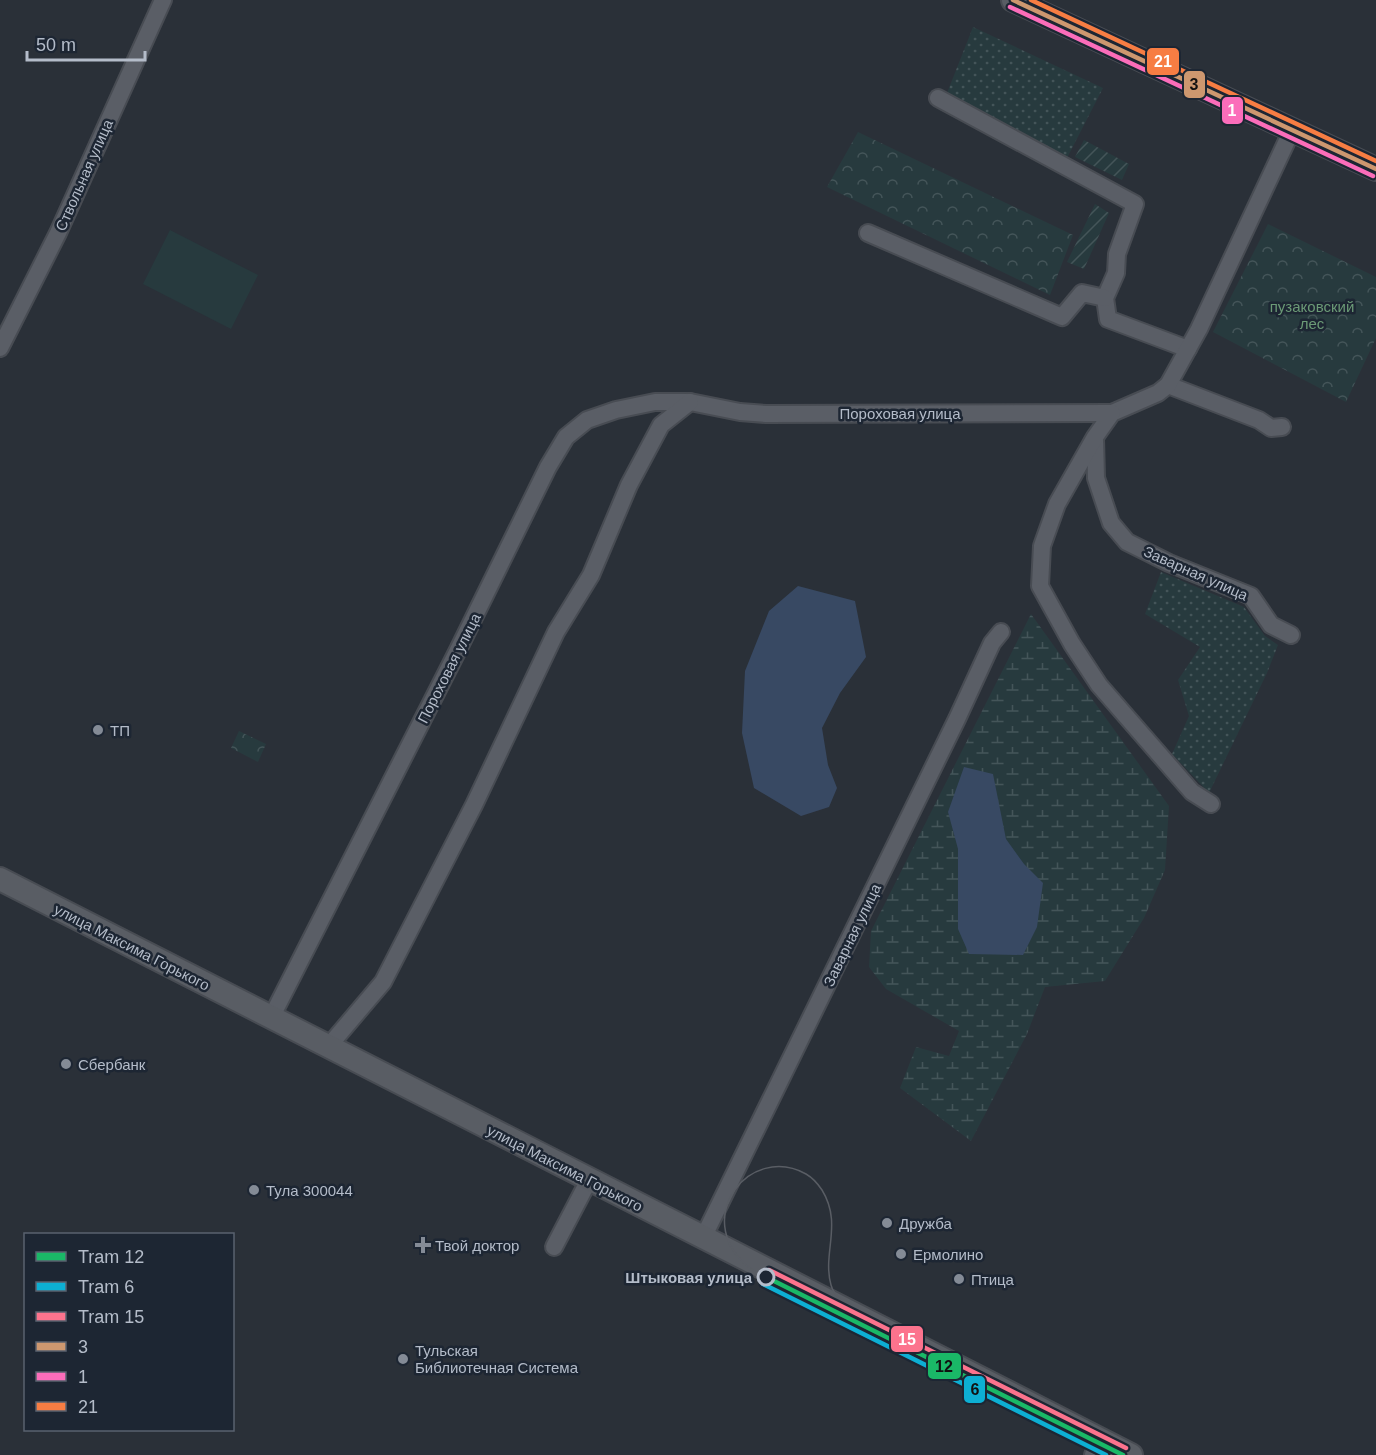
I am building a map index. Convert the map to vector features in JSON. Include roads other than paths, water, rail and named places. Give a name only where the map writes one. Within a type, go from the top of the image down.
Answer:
[{"type":"main road","points":[[1012,0],[1376,169]]},
{"type":"main road","name":"улица Максима Горького","points":[[0,879],[703,1238],[1096,1447],[1131,1455]]},
{"type":"street","name":"Ствольная улица","points":[[0,348],[58,233],[163,0]]},
{"type":"street","points":[[938,98],[1135,204],[1117,254],[1116,273],[1105,298],[1108,319],[1188,349]]},
{"type":"street","points":[[1211,804],[1192,792],[1099,685],[1072,644],[1040,586],[1042,546],[1057,504],[1095,437],[1112,413],[1158,393],[1168,386],[1188,349],[1292,130]]},
{"type":"street","points":[[868,233],[1062,317],[1082,293],[1105,298]]},
{"type":"street","points":[[1168,386],[1259,420],[1271,428],[1282,427]]},
{"type":"street","name":"Пороховая улица","points":[[271,1018],[450,666],[548,466],[566,437],[587,420],[616,410],[655,402],[690,402],[740,412],[766,414],[1112,413]]},
{"type":"street","points":[[328,1047],[383,982],[474,805],[556,632],[591,575],[629,485],[661,425],[690,402]]},
{"type":"street","name":"Заварная улица","points":[[1095,437],[1096,478],[1111,522],[1127,542],[1169,563],[1251,596],[1271,625],[1291,635]]},
{"type":"street","name":"Заварная улица","points":[[703,1238],[992,643],[1000,632]]},
{"type":"street","points":[[554,1247],[589,1180]]},
{"type":"water","points":[[798,586],[855,601],[866,657],[840,693],[822,728],[828,765],[837,788],[829,807],[801,816],[754,788],[742,733],[745,671],[769,611]]},
{"type":"water","points":[[964,767],[993,774],[1006,839],[1024,864],[1043,883],[1037,927],[1023,955],[969,954],[958,929],[958,849],[948,812]]},
{"type":"tram line","points":[[766,1277],[746,1265],[731,1246],[725,1226],[726,1207],[735,1190],[748,1177],[765,1168],[785,1167],[811,1177],[822,1190],[828,1203],[832,1227],[829,1273],[833,1290],[844,1303],[1037,1403]]},
{"type":"tram line","name":"15","points":[[769,1270],[1126,1448]]},
{"type":"tram line","name":"12","points":[[766,1277],[1123,1455]]},
{"type":"tram line","name":"6","points":[[763,1284],[1106,1455]]},
{"type":"place","name":"ТП","points":[[98,730]]},
{"type":"place","name":"Сбербанк","points":[[66,1064]]},
{"type":"place","name":"Тула 300044","points":[[254,1190]]},
{"type":"place","name":"Дружба","points":[[887,1223]]},
{"type":"place","name":"Твой доктор","points":[[423,1245]]},
{"type":"place","name":"Ермолино","points":[[901,1254]]},
{"type":"place","name":"Штыковая улица","points":[[766,1277]]},
{"type":"place","name":"Птица","points":[[959,1279]]},
{"type":"place","name":"Тульская Библиотечная Система","points":[[403,1359]]},
{"type":"park label","name":"пузаковский лес","points":[[1312,314]]}]
